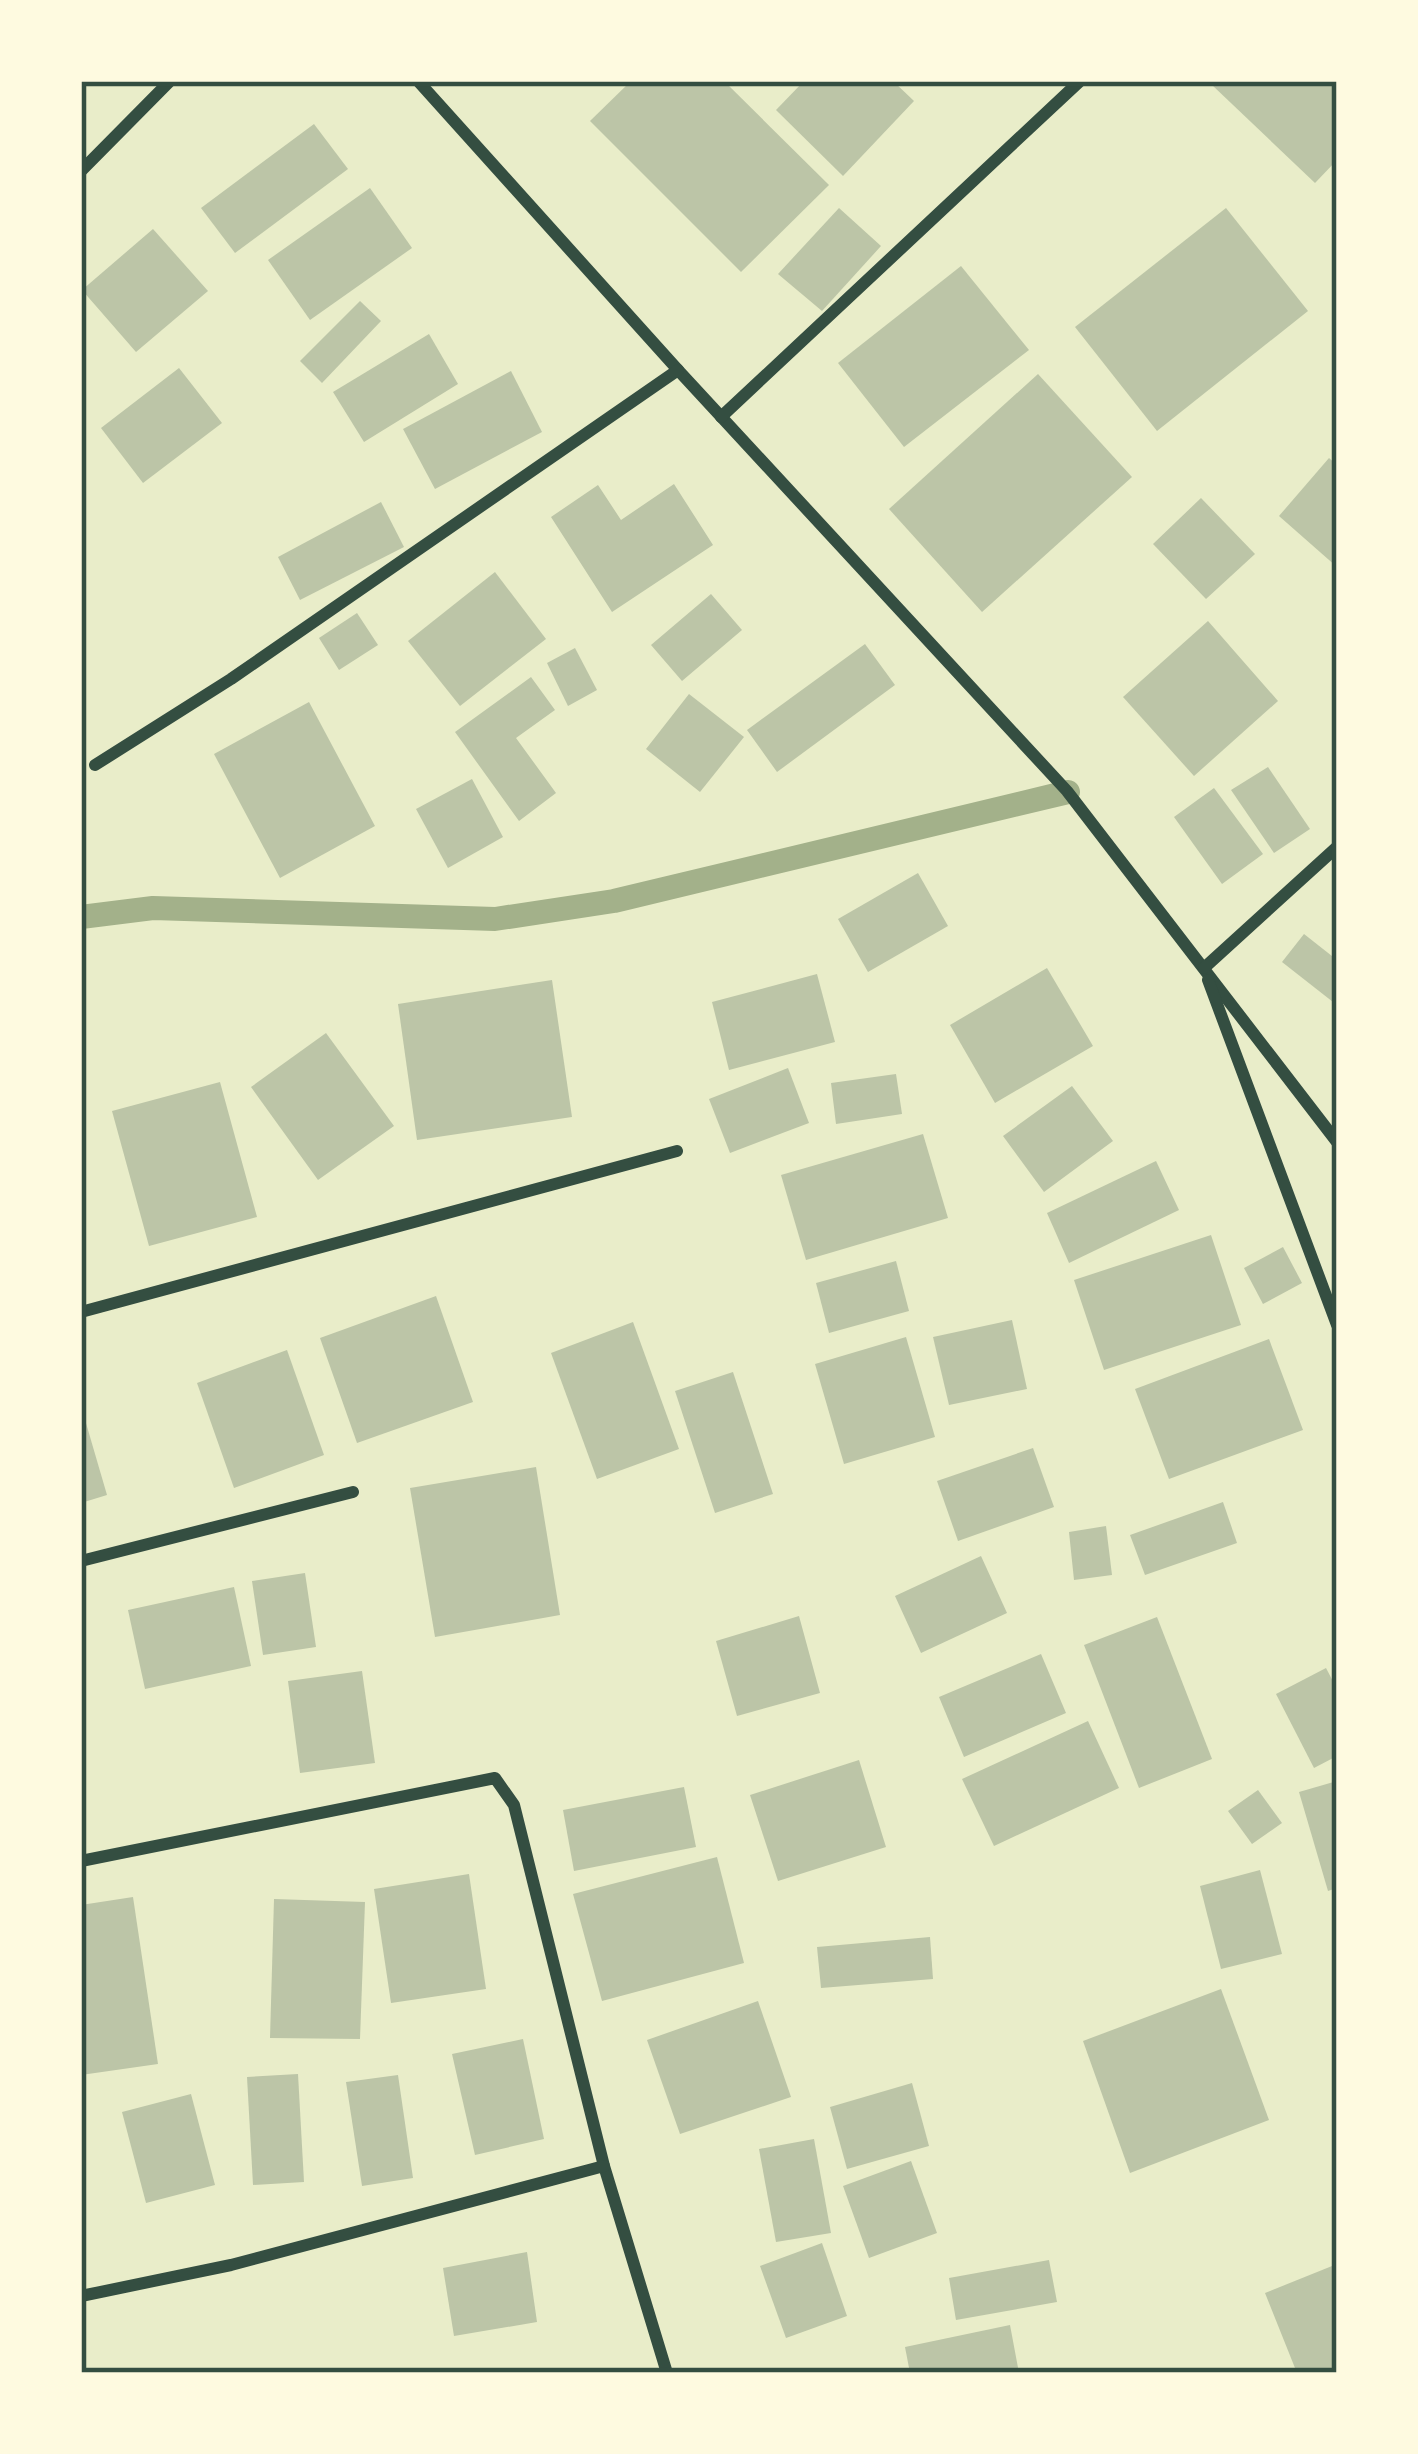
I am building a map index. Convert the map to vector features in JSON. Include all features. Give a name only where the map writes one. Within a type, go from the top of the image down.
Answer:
[{"type":"street","points":[[81,171],[170,81]]},
{"type":"street","points":[[418,81],[1067,791],[1337,1142]]},
{"type":"street","points":[[721,417],[1081,81]]},
{"type":"street","points":[[95,764],[231,679],[678,370]]},
{"type":"street","points":[[1204,968],[1337,848]]},
{"type":"street","points":[[1204,968],[1337,1325]]},
{"type":"street","points":[[81,1312],[677,1151]]},
{"type":"street","points":[[81,1562],[353,1492]]},
{"type":"street","points":[[81,1861],[495,1778],[514,1805],[604,2166],[668,2373]]},
{"type":"street","points":[[81,2296],[231,2265],[604,2166]]},
{"type":"building","points":[[631,81],[724,81],[829,185],[741,272],[590,121]]},
{"type":"building","points":[[804,81],[893,81],[914,101],[843,176],[776,110]]},
{"type":"building","points":[[1215,81],[1329,81],[1337,89],[1337,160],[1315,183],[1212,85]]},
{"type":"building","points":[[314,124],[348,169],[235,253],[201,208]]},
{"type":"building","points":[[370,188],[412,248],[310,320],[268,260]]},
{"type":"building","points":[[839,208],[881,246],[822,311],[778,274]]},
{"type":"building","points":[[1226,208],[1308,311],[1157,431],[1075,327]]},
{"type":"building","points":[[153,229],[208,291],[136,352],[82,290]]},
{"type":"building","points":[[961,266],[1029,350],[904,447],[838,363]]},
{"type":"building","points":[[360,301],[381,321],[322,383],[300,361]]},
{"type":"building","points":[[429,334],[458,384],[364,442],[333,392]]},
{"type":"building","points":[[179,368],[222,423],[143,483],[101,428]]},
{"type":"building","points":[[511,371],[542,432],[435,489],[403,429]]},
{"type":"building","points":[[1038,374],[1132,477],[982,612],[889,509]]},
{"type":"building","points":[[1329,458],[1337,465],[1337,567],[1279,516]]},
{"type":"building","points":[[674,484],[713,545],[612,612],[551,517],[598,485],[621,520]]},
{"type":"building","points":[[1201,498],[1255,554],[1206,599],[1153,544]]},
{"type":"building","points":[[381,502],[404,547],[300,600],[278,557]]},
{"type":"building","points":[[495,572],[546,639],[460,706],[408,641]]},
{"type":"building","points":[[711,594],[742,630],[682,681],[651,645]]},
{"type":"building","points":[[357,613],[378,645],[339,670],[319,638]]},
{"type":"building","points":[[1208,621],[1278,701],[1194,776],[1123,697]]},
{"type":"building","points":[[865,644],[895,685],[777,772],[747,730]]},
{"type":"building","points":[[575,648],[597,690],[568,706],[547,663]]},
{"type":"building","points":[[531,677],[555,710],[516,738],[556,793],[519,821],[455,732]]},
{"type":"building","points":[[689,694],[744,737],[700,792],[646,749]]},
{"type":"building","points":[[309,702],[375,826],[280,878],[214,754]]},
{"type":"building","points":[[1268,767],[1310,829],[1274,853],[1231,790]]},
{"type":"building","points":[[472,779],[503,837],[448,868],[416,809]]},
{"type":"building","points":[[1214,788],[1263,854],[1222,884],[1174,817]]},
{"type":"building","points":[[918,873],[948,926],[868,972],[838,919]]},
{"type":"building","points":[[1304,934],[1337,960],[1333,1002],[1282,962]]},
{"type":"building","points":[[1047,968],[1093,1046],[995,1103],[950,1025]]},
{"type":"building","points":[[817,974],[835,1042],[729,1070],[712,1002]]},
{"type":"building","points":[[552,980],[572,1117],[417,1140],[398,1004]]},
{"type":"building","points":[[326,1033],[394,1126],[318,1180],[251,1087]]},
{"type":"building","points":[[788,1068],[809,1123],[730,1153],[709,1099]]},
{"type":"building","points":[[896,1074],[902,1114],[836,1124],[831,1083]]},
{"type":"building","points":[[220,1082],[257,1217],[149,1246],[112,1111]]},
{"type":"building","points":[[1072,1086],[1113,1141],[1044,1192],[1003,1136]]},
{"type":"building","points":[[923,1134],[948,1218],[806,1260],[781,1175]]},
{"type":"building","points":[[1156,1161],[1179,1210],[1069,1263],[1047,1213]]},
{"type":"building","points":[[1211,1235],[1241,1325],[1104,1370],[1074,1280]]},
{"type":"building","points":[[1283,1247],[1302,1283],[1263,1304],[1244,1268]]},
{"type":"building","points":[[896,1261],[909,1311],[829,1333],[816,1283]]},
{"type":"building","points":[[436,1296],[473,1402],[357,1443],[320,1338]]},
{"type":"building","points":[[1012,1320],[1027,1389],[949,1405],[933,1337]]},
{"type":"building","points":[[633,1322],[679,1449],[597,1479],[551,1353]]},
{"type":"building","points":[[906,1337],[935,1437],[844,1464],[815,1364]]},
{"type":"building","points":[[1269,1339],[1303,1430],[1169,1479],[1135,1389]]},
{"type":"building","points":[[287,1350],[324,1455],[234,1488],[197,1383]]},
{"type":"building","points":[[733,1372],[773,1494],[715,1513],[675,1391]]},
{"type":"building","points":[[81,1406],[107,1495],[81,1503]]},
{"type":"building","points":[[1033,1448],[1054,1507],[958,1541],[937,1481]]},
{"type":"building","points":[[536,1467],[560,1615],[435,1637],[410,1488]]},
{"type":"building","points":[[1223,1502],[1237,1543],[1145,1575],[1130,1535]]},
{"type":"building","points":[[1106,1526],[1112,1575],[1074,1580],[1069,1532]]},
{"type":"building","points":[[981,1556],[1007,1613],[921,1653],[895,1596]]},
{"type":"building","points":[[305,1573],[316,1647],[263,1655],[252,1581]]},
{"type":"building","points":[[234,1587],[251,1666],[145,1689],[128,1610]]},
{"type":"building","points":[[799,1616],[820,1693],[737,1716],[716,1641]]},
{"type":"building","points":[[1157,1617],[1212,1759],[1139,1788],[1084,1645]]},
{"type":"building","points":[[1041,1654],[1066,1713],[964,1757],[939,1697]]},
{"type":"building","points":[[1326,1668],[1337,1689],[1337,1756],[1314,1768],[1276,1694]]},
{"type":"building","points":[[362,1671],[375,1763],[300,1773],[288,1681]]},
{"type":"building","points":[[1088,1721],[1119,1788],[994,1846],[962,1779]]},
{"type":"building","points":[[859,1760],[886,1847],[778,1881],[750,1795]]},
{"type":"building","points":[[1337,1781],[1337,1888],[1328,1891],[1299,1792]]},
{"type":"building","points":[[684,1787],[696,1847],[574,1871],[563,1810]]},
{"type":"building","points":[[1258,1790],[1282,1823],[1252,1844],[1228,1811]]},
{"type":"building","points":[[717,1857],[744,1963],[602,2001],[573,1894]]},
{"type":"building","points":[[1260,1870],[1282,1954],[1221,1969],[1200,1886]]},
{"type":"building","points":[[469,1874],[486,1989],[391,2003],[374,1889]]},
{"type":"building","points":[[133,1897],[158,2064],[81,2075],[81,1905]]},
{"type":"building","points":[[274,1899],[365,1902],[360,2039],[270,2038]]},
{"type":"building","points":[[930,1937],[933,1979],[821,1988],[817,1947]]},
{"type":"building","points":[[1221,1989],[1269,2120],[1130,2173],[1083,2041]]},
{"type":"building","points":[[758,2001],[791,2097],[680,2134],[647,2040]]},
{"type":"building","points":[[523,2039],[544,2139],[475,2155],[452,2054]]},
{"type":"building","points":[[298,2074],[304,2182],[253,2185],[247,2077]]},
{"type":"building","points":[[398,2075],[413,2178],[362,2186],[346,2082]]},
{"type":"building","points":[[912,2083],[929,2146],[847,2169],[830,2107]]},
{"type":"building","points":[[191,2094],[215,2185],[146,2203],[122,2112]]},
{"type":"building","points":[[814,2139],[831,2233],[776,2242],[759,2149]]},
{"type":"building","points":[[911,2161],[937,2233],[869,2258],[843,2186]]},
{"type":"building","points":[[822,2243],[847,2316],[786,2338],[760,2266]]},
{"type":"building","points":[[527,2252],[537,2322],[454,2336],[443,2268]]},
{"type":"building","points":[[1049,2260],[1057,2302],[956,2320],[949,2278]]},
{"type":"building","points":[[1337,2264],[1337,2373],[1297,2373],[1265,2293]]},
{"type":"building","points":[[1010,2325],[1019,2373],[910,2373],[905,2347]]},
{"type":"waterway","points":[[81,917],[153,908],[495,919],[614,901],[1068,792]]}]
